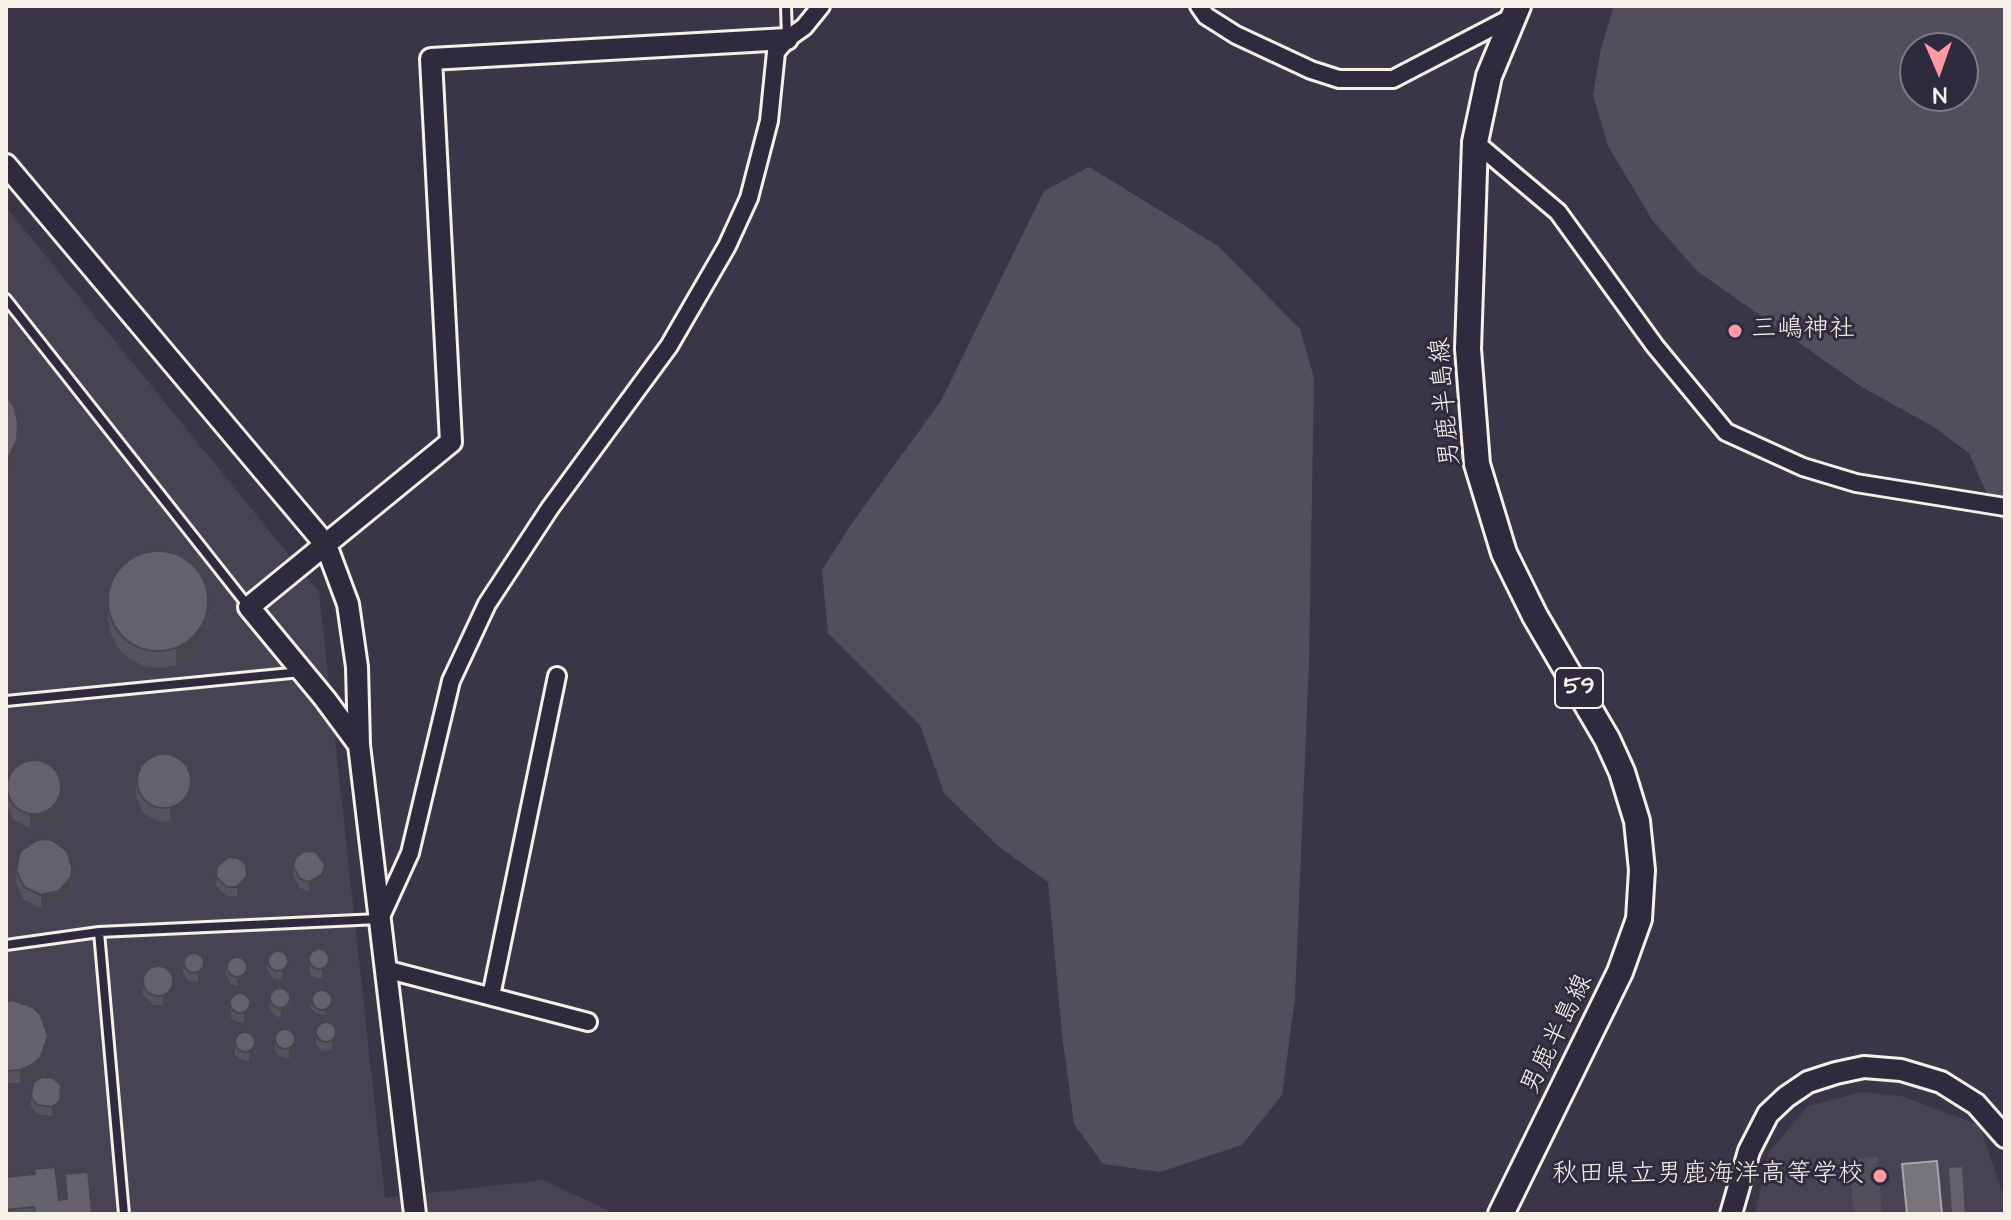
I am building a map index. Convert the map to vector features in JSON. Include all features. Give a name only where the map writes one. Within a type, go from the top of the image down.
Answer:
[{"type":"main road","name":"男鹿半島線","points":[[1501,1214],[1620,972],[1639,919],[1642,870],[1637,821],[1622,772],[1607,739],[1535,616],[1504,553],[1477,464],[1468,349],[1475,142],[1489,76],[1516,11]]},
{"type":"street","points":[[380,919],[410,853],[451,681],[487,604],[550,508],[669,346],[727,246],[749,198],[769,121],[776,52],[804,27],[821,6]]},
{"type":"street","points":[[1199,6],[1206,16],[1236,35],[1311,70],[1339,79],[1393,79],[1516,11]]},
{"type":"street","points":[[359,745],[249,607],[451,442],[431,59],[787,39]]},
{"type":"street","points":[[1475,142],[1558,212],[1655,346],[1726,432],[1803,467],[1856,483],[2005,507]]},
{"type":"street","points":[[6,165],[326,545],[348,604],[357,667],[359,745],[415,1214]]},
{"type":"street","points":[[491,996],[557,676]]},
{"type":"street","points":[[385,969],[588,1022]]},
{"type":"street","points":[[1731,1214],[1749,1151],[1768,1114],[1808,1082],[1836,1073],[1864,1067],[1901,1070],[1941,1082],[1976,1104],[2005,1137]]},
{"type":"lane","points":[[786,6],[787,39]]},
{"type":"lane","points":[[6,299],[249,607]]},
{"type":"lane","points":[[6,701],[301,672]]},
{"type":"lane","points":[[6,945],[99,932],[380,919]]},
{"type":"lane","points":[[99,932],[124,1214]]},
{"type":"shaded area","points":[[1614,6],[2005,6],[2005,524],[1995,512],[1969,453],[1934,427],[1862,387],[1697,271],[1653,221],[1608,146],[1593,95],[1601,48]]},
{"type":"shaded area","points":[[1089,167],[1218,246],[1300,329],[1314,378],[1309,661],[1295,998],[1282,1095],[1242,1145],[1160,1172],[1103,1164],[1074,1124],[1048,882],[998,846],[944,793],[920,725],[828,633],[822,570],[852,523],[941,401],[1044,191]]},
{"type":"shaded area","points":[[6,207],[319,592],[385,1198],[543,1180],[616,1214],[6,1214]]},
{"type":"shaded area","name":"秋田県立男鹿海洋高等学校","points":[[1862,1092],[1901,1096],[1979,1125],[2005,1199],[2005,1214],[1755,1214],[1769,1152],[1808,1106]]},
{"type":"shaded area","points":[[1878,1157],[1882,1214],[1854,1214],[1849,1159]]},
{"type":"shaded area","points":[[1937,1161],[1942,1214],[1907,1214],[1902,1164]]},
{"type":"building","points":[[6,395],[14,406],[18,422],[17,440],[6,459]]},
{"type":"building","points":[[158,551],[186,559],[200,573],[208,601],[200,629],[186,643],[158,651],[130,643],[116,629],[108,601],[116,573],[130,559]]},
{"type":"building","points":[[164,754],[183,762],[191,781],[183,800],[164,808],[145,800],[137,781],[145,762]]},
{"type":"building","points":[[34,760],[53,768],[61,787],[53,806],[34,814],[15,806],[7,787],[15,768]]},
{"type":"building","points":[[43,839],[52,840],[67,851],[72,868],[71,877],[59,891],[41,895],[24,887],[16,870],[20,852]]},
{"type":"building","points":[[305,851],[316,852],[325,865],[322,875],[309,882],[300,879],[293,866],[296,857]]},
{"type":"building","points":[[228,857],[238,858],[246,865],[247,876],[237,887],[227,887],[216,877],[217,867]]},
{"type":"building","points":[[315,949],[323,949],[329,959],[323,969],[315,969],[309,963],[309,955]]},
{"type":"building","points":[[274,951],[282,951],[288,961],[282,971],[274,971],[268,965],[268,957]]},
{"type":"building","points":[[190,953],[198,953],[204,963],[198,973],[190,973],[184,967],[184,959]]},
{"type":"building","points":[[233,957],[241,957],[247,967],[241,977],[233,977],[227,971],[227,963]]},
{"type":"building","points":[[158,966],[169,970],[173,981],[169,992],[158,996],[147,992],[143,981],[147,970]]},
{"type":"building","points":[[276,988],[284,988],[290,998],[284,1008],[276,1008],[270,1002],[270,994]]},
{"type":"building","points":[[318,990],[326,990],[332,1000],[326,1010],[318,1010],[312,1004],[312,996]]},
{"type":"building","points":[[236,993],[244,993],[250,1003],[244,1013],[236,1013],[230,1007],[230,999]]},
{"type":"building","points":[[12,1000],[33,1007],[41,1015],[48,1036],[41,1057],[32,1065],[6,1071],[6,1002]]},
{"type":"building","points":[[322,1022],[330,1022],[336,1032],[330,1042],[322,1042],[316,1036],[316,1028]]},
{"type":"building","points":[[281,1029],[289,1029],[295,1039],[289,1049],[281,1049],[275,1043],[275,1035]]},
{"type":"building","points":[[241,1032],[249,1032],[255,1042],[249,1052],[241,1052],[235,1046],[235,1038]]},
{"type":"building","points":[[42,1077],[53,1078],[61,1085],[60,1101],[52,1107],[37,1105],[31,1097],[33,1083]]},
{"type":"building","points":[[1963,1166],[1966,1214],[1951,1214],[1948,1167]]},
{"type":"building","points":[[55,1167],[59,1200],[67,1199],[65,1174],[88,1172],[92,1214],[35,1214],[34,1207],[6,1210],[6,1177],[35,1174],[34,1169]]},
{"type":"place","name":"三嶋神社","points":[[1735,331]]},
{"type":"place","name":"秋田県立男鹿海洋高等学校","points":[[1880,1176]]}]
